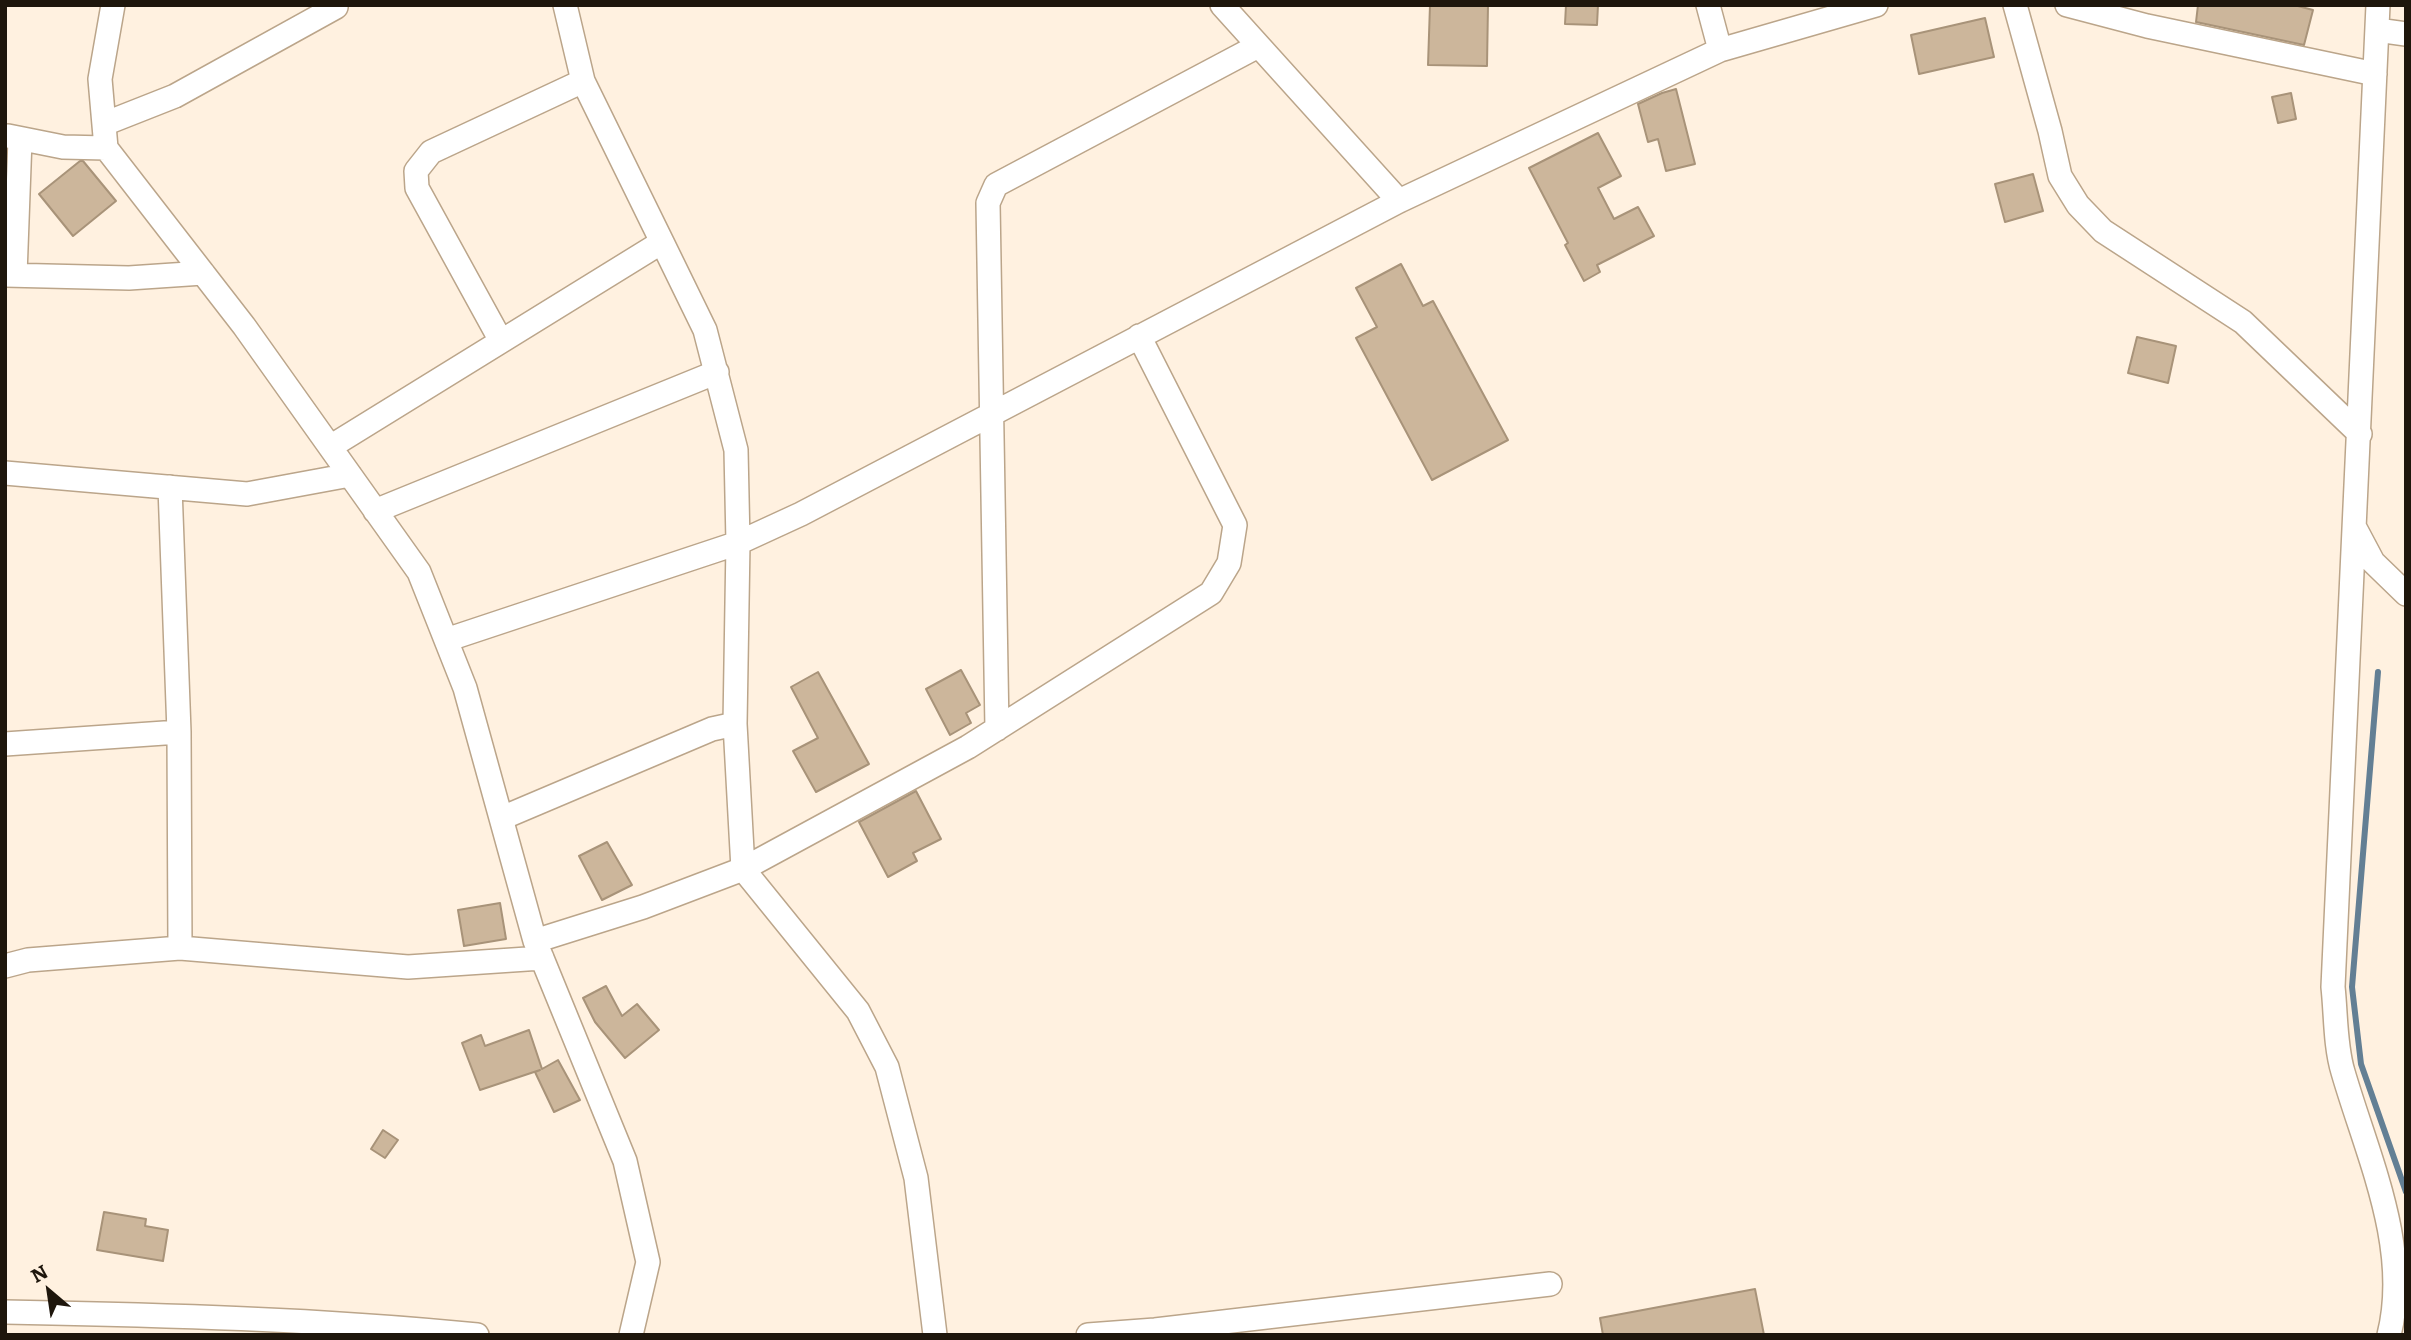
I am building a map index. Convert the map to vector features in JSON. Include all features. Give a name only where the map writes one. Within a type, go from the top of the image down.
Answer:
[{"type":"street","points":[[113,5],[100,79],[106,148],[244,326],[419,572],[465,688],[538,950],[625,1161],[648,1262],[631,1335]]},
{"type":"street","points":[[565,5],[583,81],[705,330],[736,450],[738,543],[735,724],[743,869],[858,1011],[887,1067],[916,1178],[935,1335]]},
{"type":"street","points":[[1222,5],[1399,201]]},
{"type":"street","points":[[1709,5],[1720,50]]},
{"type":"street","points":[[2015,5],[2060,176],[2078,205],[2103,230],[2243,322],[2360,435]]},
{"type":"street","points":[[2067,5],[2149,16],[2375,74]]},
{"type":"street","points":[[2378,5],[2333,987],[2342,1069],[2392,1216],[2398,1242],[2400,1293],[2396,1317],[2389,1335]]},
{"type":"street","points":[[446,640],[738,543],[801,514],[991,416],[1399,201],[1720,50],[1868,6]]},
{"type":"street","points":[[104,124],[174,96],[335,7]]},
{"type":"street","points":[[2377,30],[2406,34]]},
{"type":"street","points":[[997,729],[988,203],[996,186],[1258,46]]},
{"type":"street","points":[[501,341],[417,188],[415,171],[431,152],[583,81]]},
{"type":"street","points":[[106,148],[63,147],[13,137],[10,275],[129,278],[202,273]]},
{"type":"street","points":[[330,447],[662,242]]},
{"type":"street","points":[[5,966],[28,960],[180,948],[408,967],[538,950],[743,869],[824,827],[997,729],[1211,593],[1229,563],[1235,525],[1139,336]]},
{"type":"street","points":[[375,511],[717,372]]},
{"type":"street","points":[[5,473],[247,494],[350,475]]},
{"type":"street","points":[[170,487],[179,732],[180,948]]},
{"type":"street","points":[[2355,528],[2373,562],[2406,594]]},
{"type":"street","points":[[502,818],[712,729],[735,724]]},
{"type":"street","points":[[5,744],[179,732]]},
{"type":"street","points":[[1088,1335],[1550,1284]]},
{"type":"street","points":[[5,1312],[131,1314],[381,1325],[477,1335]]},
{"type":"building","points":[[1430,5],[1488,5],[1487,66],[1428,65]]},
{"type":"building","points":[[1566,5],[1598,5],[1597,25],[1565,24]]},
{"type":"building","points":[[2198,5],[2294,5],[2313,10],[2304,45],[2196,22]]},
{"type":"building","points":[[1985,18],[1994,57],[1919,74],[1911,35]]},
{"type":"building","points":[[1676,89],[1695,164],[1666,171],[1658,139],[1648,142],[1638,104]]},
{"type":"building","points":[[2291,93],[2296,119],[2278,123],[2272,97]]},
{"type":"building","points":[[1598,133],[1621,176],[1598,188],[1614,219],[1638,207],[1654,236],[1597,265],[1600,272],[1584,281],[1565,245],[1568,243],[1529,168]]},
{"type":"building","points":[[83,161],[116,201],[73,236],[39,194]]},
{"type":"building","points":[[2033,174],[2043,211],[2005,222],[1995,184]]},
{"type":"building","points":[[1401,264],[1423,306],[1433,301],[1508,440],[1432,480],[1356,338],[1377,327],[1356,288]]},
{"type":"building","points":[[2137,337],[2176,346],[2168,383],[2128,373]]},
{"type":"building","points":[[961,670],[980,705],[966,713],[971,723],[950,735],[926,689]]},
{"type":"building","points":[[818,672],[869,764],[816,792],[793,751],[818,738],[791,687]]},
{"type":"building","points":[[916,791],[941,839],[913,853],[917,861],[888,877],[859,822]]},
{"type":"building","points":[[607,842],[632,885],[602,900],[579,856]]},
{"type":"building","points":[[500,903],[506,939],[464,946],[458,910]]},
{"type":"building","points":[[606,986],[622,1016],[637,1004],[659,1030],[625,1058],[595,1022],[583,998]]},
{"type":"building","points":[[529,1030],[542,1069],[558,1060],[580,1100],[554,1112],[535,1072],[540,1070],[480,1090],[462,1043],[481,1035],[485,1046]]},
{"type":"building","points":[[383,1130],[398,1140],[385,1158],[371,1149]]},
{"type":"building","points":[[104,1212],[146,1219],[145,1226],[168,1230],[163,1261],[97,1250]]},
{"type":"building","points":[[1755,1289],[1764,1335],[1603,1335],[1600,1318]]},
{"type":"waterway","points":[[2378,672],[2352,987],[2361,1064],[2406,1192]]}]
